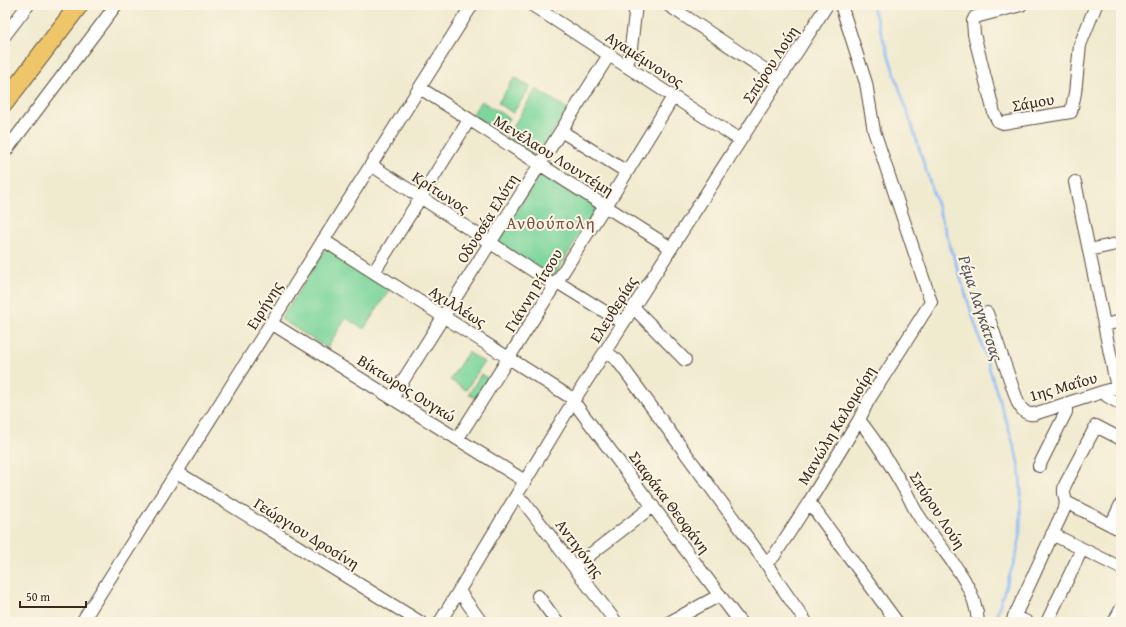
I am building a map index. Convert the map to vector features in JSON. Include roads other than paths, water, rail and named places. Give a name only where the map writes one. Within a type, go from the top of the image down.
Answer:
[{"type":"highway","points":[[5,102],[79,5]]},
{"type":"street","points":[[5,35],[28,5]]},
{"type":"street","points":[[5,152],[116,5]]},
{"type":"street","name":"Ειρήνης","points":[[82,622],[472,5]]},
{"type":"street","name":"Αγαμέμνονoς","points":[[532,5],[740,140]]},
{"type":"street","points":[[626,66],[630,56],[636,5]]},
{"type":"street","points":[[668,5],[779,79]]},
{"type":"street","name":"Σπύρου Λούη","points":[[740,140],[827,5]]},
{"type":"street","name":"Μανώλη Καλομοίρη","points":[[766,562],[774,556],[809,502],[860,420],[868,401],[931,302],[874,131],[866,84],[842,5]]},
{"type":"street","name":"Σάμου","points":[[1021,5],[975,17],[973,21],[974,34],[995,116],[998,121],[1003,123],[1071,112],[1075,93],[1080,45],[1096,5]]},
{"type":"street","name":"Οδυσσέα Ελύτη","points":[[392,398],[609,55]]},
{"type":"street","name":"Μενέλαου Λουντέμη","points":[[420,88],[670,248]]},
{"type":"street","name":"Γιάννη Ρίτσου","points":[[458,438],[673,97]]},
{"type":"street","points":[[374,272],[469,120]]},
{"type":"street","points":[[561,131],[627,172]]},
{"type":"street","name":"Ελευθερίας","points":[[440,622],[574,400],[740,140]]},
{"type":"street","name":"Κρίτωνος","points":[[371,165],[490,243],[623,323]]},
{"type":"street","points":[[1075,182],[1119,387]]},
{"type":"street","name":"Αχιλλέως","points":[[323,240],[563,391],[574,400]]},
{"type":"street","points":[[1089,250],[1121,243]]},
{"type":"street","points":[[633,307],[685,360]]},
{"type":"street","name":"1ης Μαΐου","points":[[987,313],[1021,408],[1026,413],[1032,415],[1119,387]]},
{"type":"street","points":[[1105,325],[1121,321]]},
{"type":"street","name":"Βίκτωρος Ουγκώ","points":[[271,323],[525,480]]},
{"type":"street","points":[[605,351],[618,361],[766,562],[806,622]]},
{"type":"street","points":[[1104,392],[1107,396],[1121,404]]},
{"type":"street","name":"Σιαφάκα Θεοφάνη","points":[[574,400],[740,622]]},
{"type":"street","points":[[1039,466],[1066,412],[1066,404]]},
{"type":"street","name":"Σπύρου Λούη","points":[[860,420],[894,471],[918,515],[961,575],[974,604],[978,622]]},
{"type":"street","points":[[1027,622],[1013,619],[1066,502],[1063,493],[1064,489],[1096,426],[1121,439]]},
{"type":"street","name":"Γεώργιου Δροσίνη","points":[[177,472],[420,622]]},
{"type":"street","name":"Αντιγόνης","points":[[516,496],[524,502],[616,622]]},
{"type":"street","points":[[809,502],[897,622]]},
{"type":"street","points":[[1066,502],[1116,527],[1121,504]]},
{"type":"street","points":[[574,566],[653,506]]},
{"type":"street","points":[[1052,534],[1121,568]]},
{"type":"street","points":[[1046,622],[1082,549]]},
{"type":"street","points":[[459,591],[481,622]]},
{"type":"street","points":[[670,622],[720,595]]},
{"type":"street","points":[[538,596],[557,622]]},
{"type":"street","points":[[1114,622],[1121,609]]},
{"type":"street","points":[[1114,622],[1121,619]]},
{"type":"waterway","name":"Ρέμα Λαγκάτσας","points":[[872,5],[1015,449],[1019,466],[1021,488],[1020,538],[1016,556],[994,622]]},
{"type":"district","name":"Ανθούπολη","points":[[551,223]]}]
